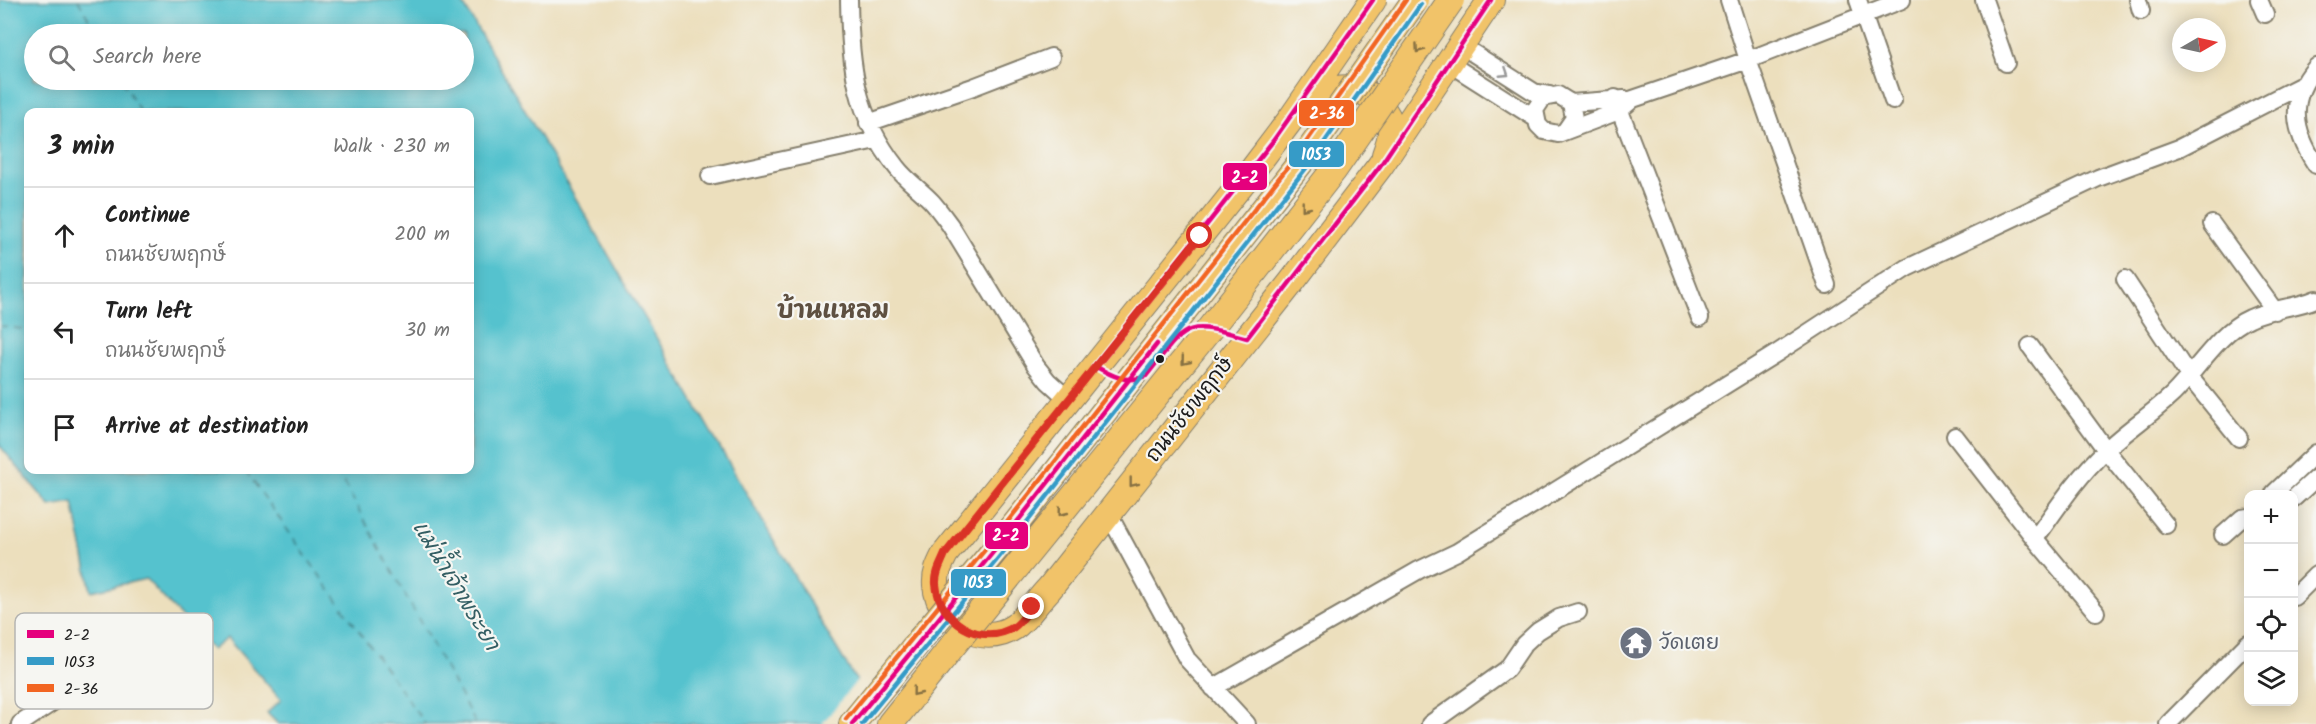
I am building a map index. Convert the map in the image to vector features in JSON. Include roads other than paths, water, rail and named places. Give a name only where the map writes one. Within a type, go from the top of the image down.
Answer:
[{"type":"main road","name":"ถนนชัยพฤกษ์","points":[[1372,0],[1291,119],[945,554],[936,582],[939,600],[952,621],[974,633],[999,633],[1015,626],[1049,589],[1291,283],[1380,166],[1491,0]]},
{"type":"main road","points":[[852,724],[1003,540],[1304,158],[1415,0]]},
{"type":"main road","name":"ถนนชัยพฤกษ์","points":[[890,724],[1204,336],[1326,180],[1451,0]]},
{"type":"main road","points":[[1291,119],[1319,94],[1347,88],[1363,91],[1374,99],[1386,113],[1391,128],[1389,143],[1380,166]]},
{"type":"street","points":[[849,0],[850,40],[856,87],[876,140],[898,170],[933,203],[950,225],[1036,366],[1048,381],[1068,399]]},
{"type":"street","points":[[1729,0],[1827,285]]},
{"type":"street","points":[[1456,55],[1535,118],[1544,131],[1558,134],[1617,105],[1748,60],[1860,8],[1902,0]]},
{"type":"street","points":[[1984,0],[2006,63]]},
{"type":"street","points":[[1860,8],[1893,101]]},
{"type":"street","points":[[1456,55],[1534,92],[1558,94],[1571,103],[1617,105]]},
{"type":"street","points":[[868,123],[1051,57]]},
{"type":"street","points":[[2316,67],[2304,84],[2297,101],[2298,123],[2309,154],[2316,165]]},
{"type":"street","points":[[1213,688],[1419,570],[1457,552],[1777,353],[1907,268],[2098,178],[2179,148],[2304,84]]},
{"type":"street","points":[[1535,118],[1538,104],[1550,95]]},
{"type":"street","points":[[1565,131],[1574,118],[1571,103]]},
{"type":"street","points":[[1617,105],[1700,318]]},
{"type":"street","points":[[710,176],[876,140]]},
{"type":"street","points":[[2212,224],[2275,311]]},
{"type":"street","points":[[2125,279],[2189,376],[2240,438]]},
{"type":"street","points":[[2036,539],[2073,486],[2106,450],[2171,396],[2208,351],[2230,332],[2250,318],[2300,306],[2316,299]]},
{"type":"street","points":[[2030,346],[2106,450],[2166,525]]},
{"type":"street","points":[[1955,436],[2096,612]]},
{"type":"street","points":[[2278,490],[2314,458]]},
{"type":"street","points":[[2298,494],[2316,478]]},
{"type":"street","points":[[1108,513],[1180,648],[1198,673],[1241,722]]},
{"type":"street","points":[[2223,535],[2244,518]]},
{"type":"street","points":[[2298,593],[2316,575]]},
{"type":"street","points":[[1430,724],[1507,669],[1524,644],[1538,631],[1559,618],[1578,612]]},
{"type":"street","points":[[2168,724],[2244,647]]},
{"type":"street","points":[[20,724],[42,709]]},
{"type":"water","name":"แม่น้ำเจ้าพระยา","points":[[0,0],[461,0],[825,629],[854,677],[893,724],[278,724],[267,713],[281,700],[227,638],[213,649],[213,613],[178,613],[146,579],[91,591],[73,502],[50,506],[0,446]]},
{"type":"place","name":"วัดเตย","points":[[1636,643]]},
{"type":"district","name":"บ้านแหลม","points":[[833,311]]}]
